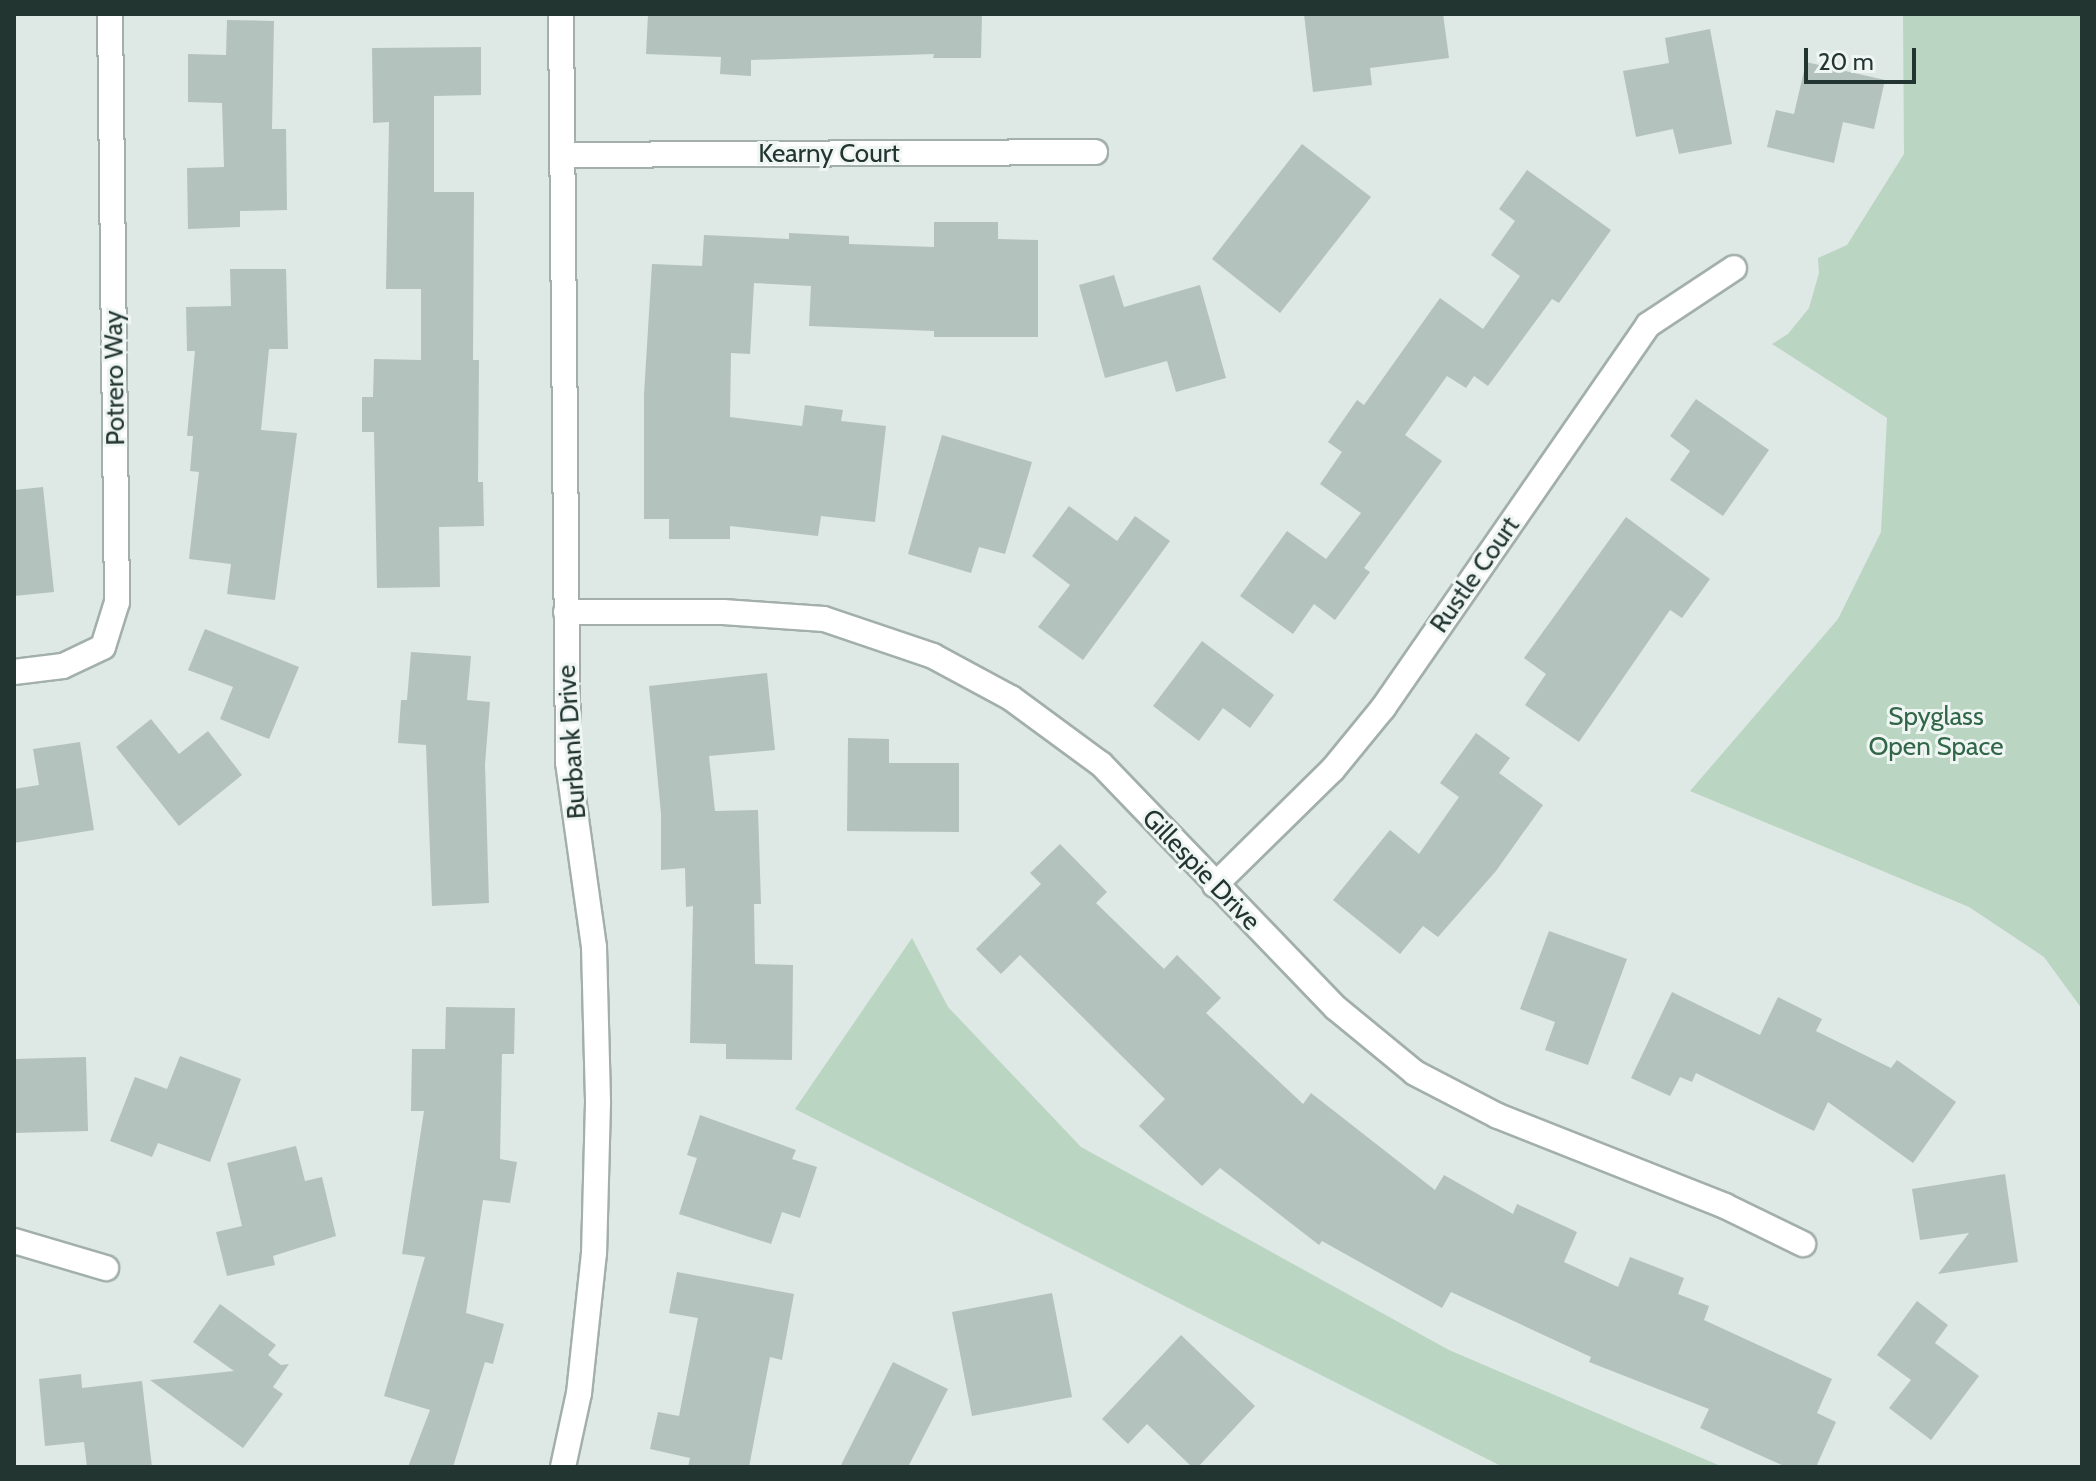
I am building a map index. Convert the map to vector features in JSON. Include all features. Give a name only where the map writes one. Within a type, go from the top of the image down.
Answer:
[{"type":"street","name":"Potrero Way","points":[[14,672],[63,666],[103,647],[117,602],[110,14]]},
{"type":"street","name":"Burbank Drive","points":[[561,14],[568,762],[594,947],[598,1103],[594,1253],[579,1393],[563,1467]]},
{"type":"street","name":"Kearny Court","points":[[563,155],[1095,152]]},
{"type":"street","name":"Rustle Court","points":[[1215,885],[1333,769],[1383,708],[1648,325],[1734,268]]},
{"type":"street","name":"Gillespie Drive","points":[[566,612],[723,612],[824,619],[933,656],[1011,698],[1101,764],[1336,1008],[1415,1073],[1498,1116],[1725,1206],[1803,1244]]},
{"type":"street","points":[[14,1241],[106,1268]]},
{"type":"green space","name":"Spyglass Open Space","points":[[1903,14],[2082,14],[2082,1009],[2044,957],[1969,907],[1690,791],[1838,619],[1881,532],[1887,418],[1772,344],[1788,334],[1809,308],[1819,273],[1818,258],[1847,245],[1904,154]]},
{"type":"green space","points":[[912,938],[948,1007],[1081,1147],[1449,1350],[1723,1467],[1503,1467],[795,1109]]},
{"type":"building","points":[[648,14],[982,14],[981,58],[933,58],[934,54],[751,60],[751,76],[720,74],[721,57],[646,54]]},
{"type":"building","points":[[1304,14],[1443,14],[1449,58],[1370,68],[1372,85],[1313,92]]},
{"type":"building","points":[[227,20],[274,21],[272,129],[286,129],[287,210],[240,211],[240,227],[188,229],[187,168],[224,167],[222,103],[188,102],[188,54],[226,55]]},
{"type":"building","points":[[1710,29],[1732,144],[1679,154],[1673,129],[1636,137],[1623,71],[1669,63],[1665,38]]},
{"type":"building","points":[[481,47],[481,95],[434,96],[434,192],[474,192],[473,360],[479,360],[478,482],[483,482],[484,526],[439,527],[440,587],[377,588],[374,432],[362,432],[362,397],[373,397],[374,359],[421,360],[421,289],[386,289],[389,122],[373,123],[372,48]]},
{"type":"building","points":[[1806,62],[1885,80],[1874,129],[1843,122],[1834,163],[1767,147],[1776,110],[1794,114]]},
{"type":"building","points":[[1302,144],[1371,197],[1280,313],[1212,259]]},
{"type":"building","points":[[1527,170],[1611,230],[1559,303],[1552,299],[1488,386],[1474,376],[1466,388],[1447,376],[1405,435],[1442,461],[1364,568],[1370,572],[1335,620],[1314,604],[1293,634],[1240,596],[1287,531],[1326,559],[1361,513],[1320,484],[1342,452],[1328,442],[1357,400],[1364,405],[1440,298],[1483,329],[1520,276],[1491,255],[1515,221],[1499,209]]},
{"type":"building","points":[[934,222],[998,222],[998,239],[1038,240],[1038,337],[934,337],[934,331],[809,326],[811,286],[754,283],[750,354],[731,353],[730,417],[802,426],[805,405],[843,410],[841,421],[886,426],[875,522],[821,516],[818,536],[730,526],[730,539],[669,539],[669,519],[644,519],[644,394],[652,264],[702,266],[704,235],[789,239],[789,233],[849,236],[849,244],[934,247]]},
{"type":"building","points":[[230,269],[286,269],[288,349],[269,349],[261,430],[297,433],[275,600],[227,594],[231,564],[189,559],[199,472],[190,471],[193,436],[187,436],[195,351],[187,351],[186,307],[231,306]]},
{"type":"building","points":[[1114,275],[1124,307],[1200,285],[1226,378],[1176,392],[1167,361],[1105,378],[1079,285]]},
{"type":"building","points":[[1696,399],[1769,450],[1723,516],[1670,480],[1690,451],[1670,436]]},
{"type":"building","points":[[942,435],[1032,462],[1005,554],[979,547],[971,573],[908,554]]},
{"type":"building","points":[[43,487],[54,592],[14,596],[14,490]]},
{"type":"building","points":[[1069,506],[1117,541],[1135,516],[1170,541],[1083,660],[1038,627],[1070,585],[1032,556]]},
{"type":"building","points":[[1626,517],[1710,579],[1682,618],[1670,610],[1579,742],[1525,705],[1546,674],[1524,658]]},
{"type":"building","points":[[205,629],[299,667],[269,739],[220,719],[233,687],[188,670]]},
{"type":"building","points":[[1202,641],[1274,695],[1250,728],[1223,708],[1199,741],[1153,706]]},
{"type":"building","points":[[411,652],[471,656],[467,700],[490,702],[485,764],[489,903],[432,906],[426,745],[398,743],[401,700],[407,700]]},
{"type":"building","points":[[767,673],[775,750],[709,756],[715,811],[758,810],[761,904],[754,904],[755,964],[793,965],[792,1060],[726,1059],[726,1044],[690,1043],[693,906],[686,907],[685,868],[661,870],[661,814],[649,686]]},
{"type":"building","points":[[151,719],[179,754],[208,731],[242,775],[179,826],[116,747]]},
{"type":"building","points":[[1476,733],[1510,758],[1499,773],[1543,805],[1496,871],[1438,937],[1423,926],[1400,954],[1333,900],[1390,830],[1419,854],[1459,797],[1440,783]]},
{"type":"building","points":[[848,738],[889,739],[889,763],[959,763],[959,832],[847,831]]},
{"type":"building","points":[[80,742],[94,830],[14,843],[14,789],[39,785],[33,749]]},
{"type":"building","points":[[1060,844],[1107,892],[1096,903],[1164,969],[1177,955],[1221,998],[1206,1013],[1303,1104],[1311,1093],[1435,1190],[1444,1175],[1513,1214],[1517,1204],[1577,1232],[1564,1262],[1618,1287],[1630,1257],[1684,1278],[1678,1294],[1709,1306],[1704,1320],[1832,1379],[1817,1413],[1836,1422],[1816,1467],[1786,1467],[1700,1428],[1709,1409],[1589,1362],[1591,1357],[1451,1292],[1442,1308],[1322,1241],[1319,1245],[1220,1168],[1202,1186],[1139,1126],[1165,1099],[1020,955],[1001,974],[976,949],[1041,884],[1030,873]]},
{"type":"building","points":[[1549,931],[1627,959],[1588,1065],[1545,1050],[1555,1022],[1520,1009]]},
{"type":"building","points":[[1672,992],[1760,1035],[1778,997],[1822,1019],[1816,1031],[1891,1068],[1897,1060],[1956,1102],[1913,1163],[1828,1102],[1814,1131],[1696,1073],[1692,1082],[1680,1077],[1670,1096],[1631,1078]]},
{"type":"building","points":[[446,1007],[515,1008],[514,1054],[502,1054],[500,1159],[517,1162],[510,1203],[483,1200],[466,1313],[504,1324],[493,1364],[485,1362],[453,1467],[408,1467],[430,1410],[384,1396],[425,1257],[402,1254],[424,1111],[411,1111],[412,1049],[445,1049]]},
{"type":"building","points":[[180,1056],[241,1079],[210,1162],[158,1143],[152,1157],[110,1141],[135,1077],[167,1089]]},
{"type":"building","points":[[86,1057],[88,1131],[14,1133],[14,1059]]},
{"type":"building","points":[[700,1115],[796,1150],[792,1159],[817,1167],[800,1218],[782,1212],[771,1244],[679,1214],[697,1158],[687,1155]]},
{"type":"building","points":[[296,1146],[305,1181],[322,1177],[336,1236],[273,1256],[275,1265],[227,1276],[216,1232],[242,1226],[227,1163]]},
{"type":"building","points":[[2005,1174],[2018,1262],[1938,1274],[1969,1233],[1920,1240],[1912,1189]]},
{"type":"building","points":[[677,1272],[794,1294],[782,1360],[770,1357],[749,1467],[688,1467],[690,1458],[650,1449],[658,1412],[679,1416],[698,1318],[669,1313]]},
{"type":"building","points":[[1052,1293],[1072,1397],[972,1416],[952,1312]]},
{"type":"building","points":[[1917,1301],[1948,1325],[1935,1343],[1979,1376],[1931,1440],[1889,1408],[1911,1380],[1877,1355]]},
{"type":"building","points":[[220,1304],[276,1345],[268,1355],[281,1365],[289,1364],[273,1387],[283,1394],[243,1448],[150,1380],[234,1371],[193,1342]]},
{"type":"building","points":[[1181,1335],[1255,1406],[1198,1467],[1192,1467],[1147,1424],[1128,1444],[1102,1419]]},
{"type":"building","points":[[893,1362],[948,1389],[908,1467],[840,1467]]},
{"type":"building","points":[[81,1374],[82,1388],[142,1381],[152,1467],[87,1467],[84,1442],[45,1446],[39,1379]]}]
